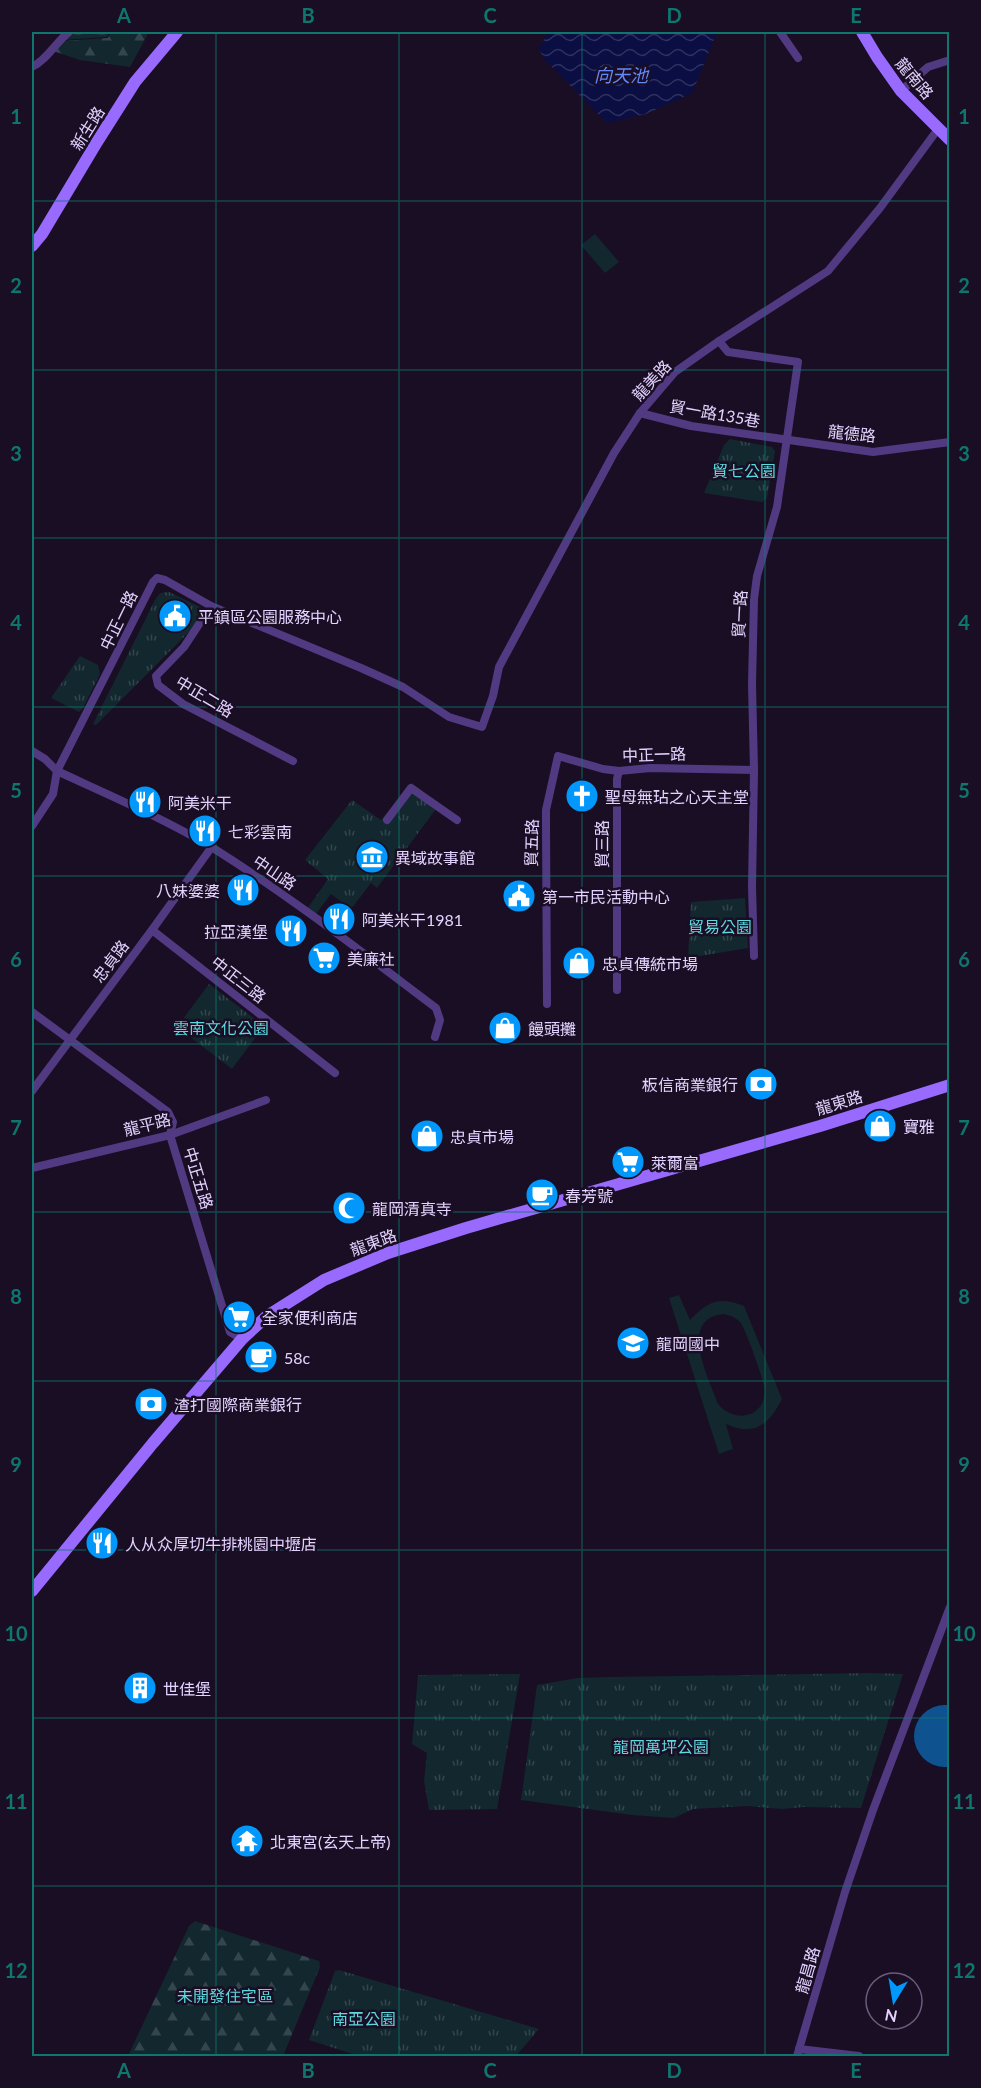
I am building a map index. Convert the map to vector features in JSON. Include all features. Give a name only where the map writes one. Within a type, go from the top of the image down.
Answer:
[{"type":"street","points":[[32,68],[40,63],[58,41],[69,32]]},
{"type":"street","name":"新生路","points":[[32,246],[42,234],[96,142],[135,82],[177,32]]},
{"type":"street","points":[[780,32],[798,58]]},
{"type":"street","name":"龍南路","points":[[862,32],[901,91],[950,140]]},
{"type":"street","points":[[901,91],[928,67],[950,60]]},
{"type":"street","name":"龍美路","points":[[482,727],[500,667],[614,453],[640,413],[675,372],[718,341],[828,272],[880,208],[938,129]]},
{"type":"street","name":"貿一路","points":[[718,341],[728,352],[798,362],[777,507],[753,599],[752,887],[754,956]]},
{"type":"street","name":"貿一路135巷","points":[[640,413],[691,426],[786,441]]},
{"type":"street","name":"龍德路","points":[[786,441],[873,452],[950,442]]},
{"type":"street","name":"中正一路","points":[[57,771],[157,578],[165,580],[211,606],[403,687],[449,717],[482,727]]},
{"type":"street","name":"中正二路","points":[[211,606],[184,647],[156,676],[158,685],[183,704],[293,760]]},
{"type":"street","name":"中山路","points":[[32,751],[45,759],[57,771],[171,825],[211,848],[310,914],[436,1008],[440,1020],[435,1037]]},
{"type":"street","name":"中正一路","points":[[558,756],[603,769],[619,771],[662,768],[754,770]]},
{"type":"street","name":"貿五路","points":[[547,1004],[546,810],[558,756]]},
{"type":"street","points":[[32,826],[53,794],[57,771]]},
{"type":"street","name":"貿三路","points":[[617,990],[615,831],[616,778],[619,771]]},
{"type":"street","points":[[387,820],[411,788],[457,820]]},
{"type":"street","name":"忠貞路","points":[[32,1091],[211,848]]},
{"type":"street","name":"中正三路","points":[[152,930],[336,1073]]},
{"type":"street","name":"中正五路","points":[[32,1012],[168,1113],[173,1122],[170,1135],[230,1332],[242,1339]]},
{"type":"street","name":"龍東路","points":[[32,1591],[242,1339],[267,1316],[324,1280],[388,1253],[466,1228],[786,1136],[950,1085]]},
{"type":"street","name":"龍平路","points":[[32,1168],[170,1135],[266,1100]]},
{"type":"street","name":"龍昌路","points":[[798,2053],[845,1892],[873,1810],[950,1607]]},
{"type":"street","points":[[798,2053],[859,2056]]},
{"type":"green space","points":[[71,32],[110,32],[107,37],[60,40]]},
{"type":"green space","points":[[111,32],[149,32],[130,67],[80,60],[53,51],[61,41],[108,38]]},
{"type":"green space","points":[[595,234],[619,262],[605,273],[581,245]]},
{"type":"green space","name":"貿七公園","points":[[730,439],[772,447],[775,451],[767,498],[762,502],[704,493],[724,445]]},
{"type":"green space","points":[[169,592],[204,609],[203,618],[96,725],[93,724],[155,600],[160,593]]},
{"type":"green space","points":[[80,656],[98,665],[100,674],[79,712],[51,698]]},
{"type":"green space","points":[[412,783],[439,805],[377,888],[371,883],[351,909],[331,894],[315,915],[307,909],[328,879],[305,860],[352,800],[381,820]]},
{"type":"green space","name":"貿易公園","points":[[745,898],[748,948],[688,958],[691,902]]},
{"type":"green space","name":"雲南文化公園","points":[[209,984],[264,1026],[232,1069],[177,1027]]},
{"type":"green space","points":[[679,1295],[690,1320],[714,1302],[728,1301],[744,1306],[782,1399],[772,1416],[760,1426],[745,1429],[726,1424],[733,1449],[719,1454],[669,1298]],"holes":[[[724,1314],[733,1317],[743,1326],[764,1387],[763,1401],[759,1408],[747,1415],[732,1414],[718,1404],[700,1351],[699,1338],[702,1326],[710,1318]]]},
{"type":"green space","points":[[520,1674],[497,1809],[429,1810],[424,1781],[427,1753],[412,1744],[418,1675]]},
{"type":"green space","name":"龍岡萬坪公園","points":[[903,1674],[861,1808],[782,1809],[747,1806],[693,1809],[674,1818],[632,1815],[521,1800],[537,1685],[577,1678]]},
{"type":"green space","name":"未開發住宅區","points":[[195,1921],[319,1961],[320,1967],[283,2056],[128,2056],[189,1926]]},
{"type":"green space","name":"南亞公園","points":[[339,1970],[539,2029],[516,2056],[359,2056],[309,2040],[335,1971]]},
{"type":"water","name":"向天池","points":[[548,32],[717,32],[692,93],[646,114],[607,123],[544,59],[539,49]]},
{"type":"runway","points":[[945,1736],[950,1736]]},
{"type":"place","name":"平鎮區公園服務中心","points":[[175,616]]},
{"type":"place","name":"聖母無玷之心天主堂","points":[[582,796]]},
{"type":"place","name":"阿美米干","points":[[145,802]]},
{"type":"place","name":"七彩雲南","points":[[205,831]]},
{"type":"place","name":"異域故事館","points":[[372,857]]},
{"type":"place","name":"八妹婆婆","points":[[243,890]]},
{"type":"place","name":"第一市民活動中心","points":[[519,896]]},
{"type":"place","name":"阿美米干1981","points":[[339,919]]},
{"type":"place","name":"拉亞漢堡","points":[[291,931]]},
{"type":"place","name":"美廉社","points":[[324,958]]},
{"type":"place","name":"忠貞傳統市場","points":[[579,963]]},
{"type":"place","name":"饅頭攤","points":[[505,1028]]},
{"type":"place","name":"板信商業銀行","points":[[761,1084]]},
{"type":"place","name":"寶雅","points":[[880,1126]]},
{"type":"place","name":"忠貞市場","points":[[427,1136]]},
{"type":"place","name":"萊爾富","points":[[628,1162]]},
{"type":"place","name":"春芳號","points":[[542,1195]]},
{"type":"place","name":"龍岡清真寺","points":[[349,1208]]},
{"type":"place","name":"全家便利商店","points":[[239,1317]]},
{"type":"place","name":"龍岡國中","points":[[633,1343]]},
{"type":"place","name":"58c","points":[[261,1357]]},
{"type":"place","name":"渣打國際商業銀行","points":[[151,1404]]},
{"type":"place","name":"人从众厚切牛排桃園中壢店","points":[[102,1543]]},
{"type":"place","name":"世佳堡","points":[[140,1688]]},
{"type":"place","name":"北東宮(玄天上帝)","points":[[247,1841]]}]
